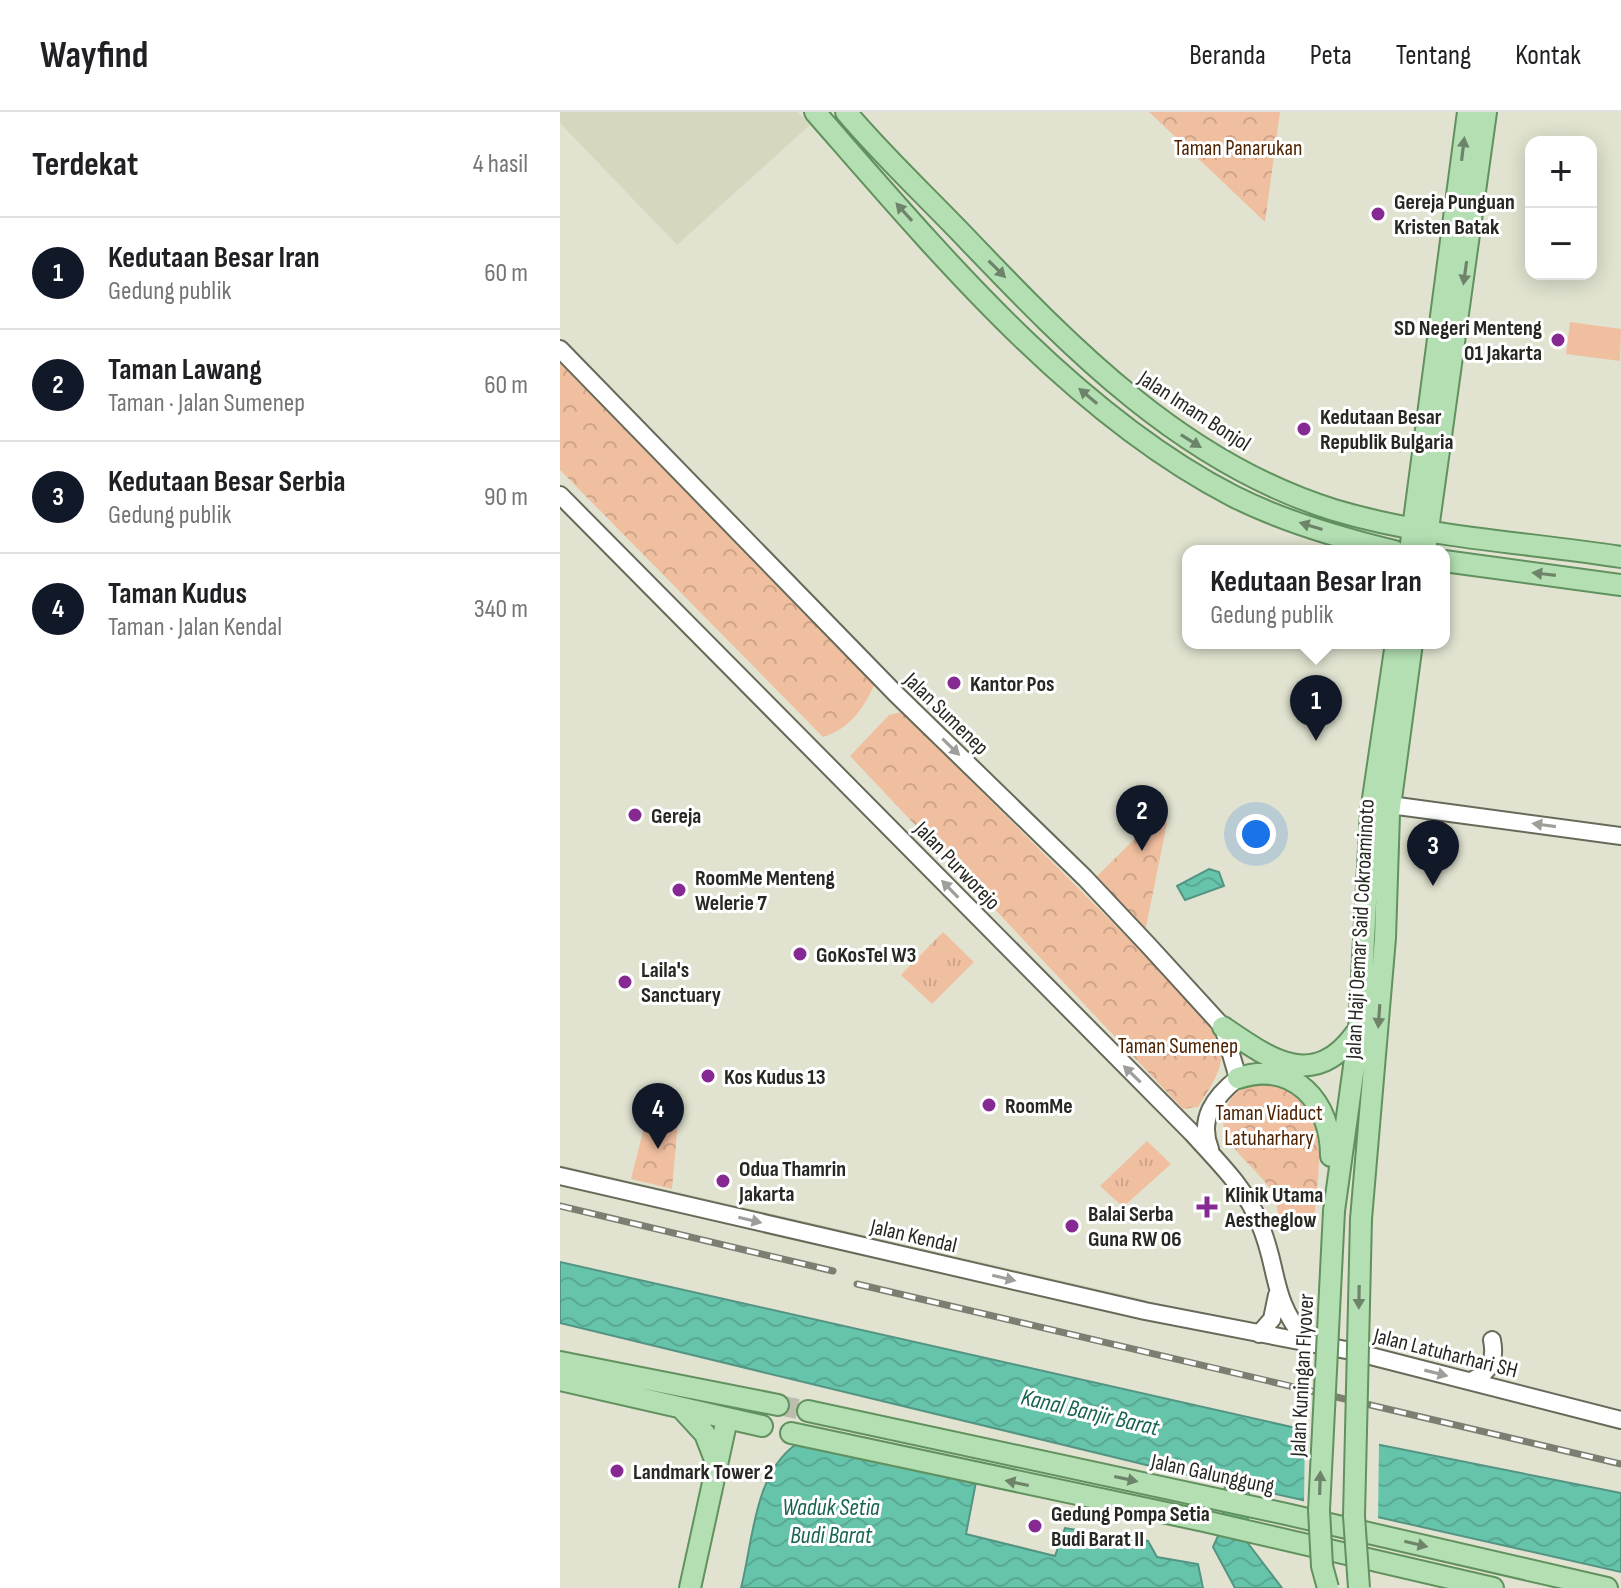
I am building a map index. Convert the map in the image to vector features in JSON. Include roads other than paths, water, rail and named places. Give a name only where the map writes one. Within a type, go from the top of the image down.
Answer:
[{"type":"main road","points":[[815,112],[996,308],[1056,369],[1110,415],[1192,473],[1234,497],[1296,521],[1374,545]]},
{"type":"main road","name":"Jalan Imam Bonjol","points":[[846,112],[1086,360],[1145,410],[1213,455],[1304,499],[1423,537],[1621,557]]},
{"type":"main road","points":[[1423,537],[1468,112]]},
{"type":"main road","points":[[1423,537],[1486,112]]},
{"type":"main road","points":[[1450,562],[1621,585]]},
{"type":"main road","name":"Jalan Haji Oemar Said Cokroaminoto","points":[[1334,1208],[1359,1030],[1371,812],[1395,649]]},
{"type":"main road","name":"Jalan Haji Oemar Said Cokroaminoto","points":[[1359,1588],[1354,1516],[1361,1219],[1384,953],[1390,805],[1411,649]]},
{"type":"main road","points":[[1223,1027],[1280,1062],[1301,1066],[1325,1063],[1341,1054],[1359,1030]]},
{"type":"main road","points":[[1238,1078],[1256,1072],[1272,1073],[1295,1081],[1317,1102],[1331,1133],[1330,1176],[1334,1208]]},
{"type":"main road","name":"Jalan Kuningan Flyover","points":[[1328,1588],[1322,1566],[1319,1510],[1334,1208]]},
{"type":"main road","points":[[560,1362],[778,1405]]},
{"type":"main road","points":[[560,1380],[761,1428],[732,1442],[717,1465]]},
{"type":"main road","points":[[679,1406],[705,1434],[717,1465]]},
{"type":"main road","name":"Jalan Galunggung","points":[[808,1411],[1286,1514],[1607,1588]]},
{"type":"main road","points":[[690,1588],[727,1419]]},
{"type":"main road","points":[[791,1433],[1204,1521],[1493,1588]]},
{"type":"street","name":"Jalan Sumenep","points":[[560,349],[895,693],[1085,878],[1223,1027],[1238,1078]]},
{"type":"street","name":"Jalan Purworejo","points":[[560,495],[823,758],[1113,1056],[1199,1130]]},
{"type":"street","points":[[1390,805],[1621,836]]},
{"type":"street","points":[[1238,1078],[1222,1090],[1199,1130],[1213,1157],[1250,1202],[1261,1225],[1277,1295],[1306,1341]]},
{"type":"street","name":"Jalan Kendal","points":[[560,1176],[1145,1311],[1259,1334]]},
{"type":"street","points":[[1259,1334],[1272,1319],[1277,1295]]},
{"type":"street","name":"Jalan Latuharhari SH","points":[[1259,1334],[1306,1341],[1621,1420]]},
{"type":"street","points":[[1471,1381],[1490,1369],[1494,1360],[1492,1340]]},
{"type":"water","points":[[1209,869],[1219,872],[1224,886],[1185,900],[1177,886]]},
{"type":"water","name":"Kanal Banjir Barat","points":[[560,1262],[1305,1430],[1621,1493],[1621,1572],[1249,1488],[1247,1542],[1282,1588],[1235,1588],[1213,1547],[1222,1527],[1225,1484],[560,1323]]},
{"type":"water","name":"Waduk Setia Budi Barat","points":[[795,1445],[976,1482],[966,1534],[1055,1556],[1065,1528],[1148,1541],[1157,1557],[1198,1564],[1203,1588],[741,1588],[763,1491],[781,1458]]},
{"type":"tunnel","points":[[778,1405],[808,1411]]},
{"type":"railway","points":[[560,1206],[833,1271]]},
{"type":"railway","points":[[857,1284],[1621,1464]]},
{"type":"place","name":"Gereja Punguan Kristen Batak","points":[[1378,214]]},
{"type":"place","name":"SD Negeri Menteng 01 Jakarta","points":[[1558,340]]},
{"type":"place","name":"Kedutaan Besar Republik Bulgaria","points":[[1304,429]]},
{"type":"place","name":"Kantor Pos","points":[[954,683]]},
{"type":"place","name":"Kedutaan Besar Iran","points":[[1316,741]]},
{"type":"place","name":"Gereja","points":[[635,815]]},
{"type":"place","name":"Taman Lawang","points":[[1142,851]]},
{"type":"place","name":"Kedutaan Besar Serbia","points":[[1433,886]]},
{"type":"place","name":"RoomMe Menteng Welerie 7","points":[[679,890]]},
{"type":"place","name":"GoKosTel W3","points":[[800,954]]},
{"type":"place","name":"Laila's Sanctuary","points":[[625,982]]},
{"type":"place","name":"Kos Kudus 13","points":[[708,1076]]},
{"type":"place","name":"RoomMe","points":[[989,1105]]},
{"type":"place","name":"Taman Kudus","points":[[658,1149]]},
{"type":"place","name":"Odua Thamrin Jakarta","points":[[723,1181]]},
{"type":"place","name":"Klinik Utama Aestheglow","points":[[1207,1207]]},
{"type":"place","name":"Balai Serba Guna RW 06","points":[[1072,1226]]},
{"type":"place","name":"Landmark Tower 2","points":[[617,1471]]},
{"type":"place","name":"Gedung Pompa Setia Budi Barat II","points":[[1035,1526]]},
{"type":"park label","name":"Taman Panarukan","points":[[1238,147]]},
{"type":"park label","name":"Taman Sumenep","points":[[1178,1045]]},
{"type":"park label","name":"Taman Viaduct Latuharhary","points":[[1269,1124]]}]
